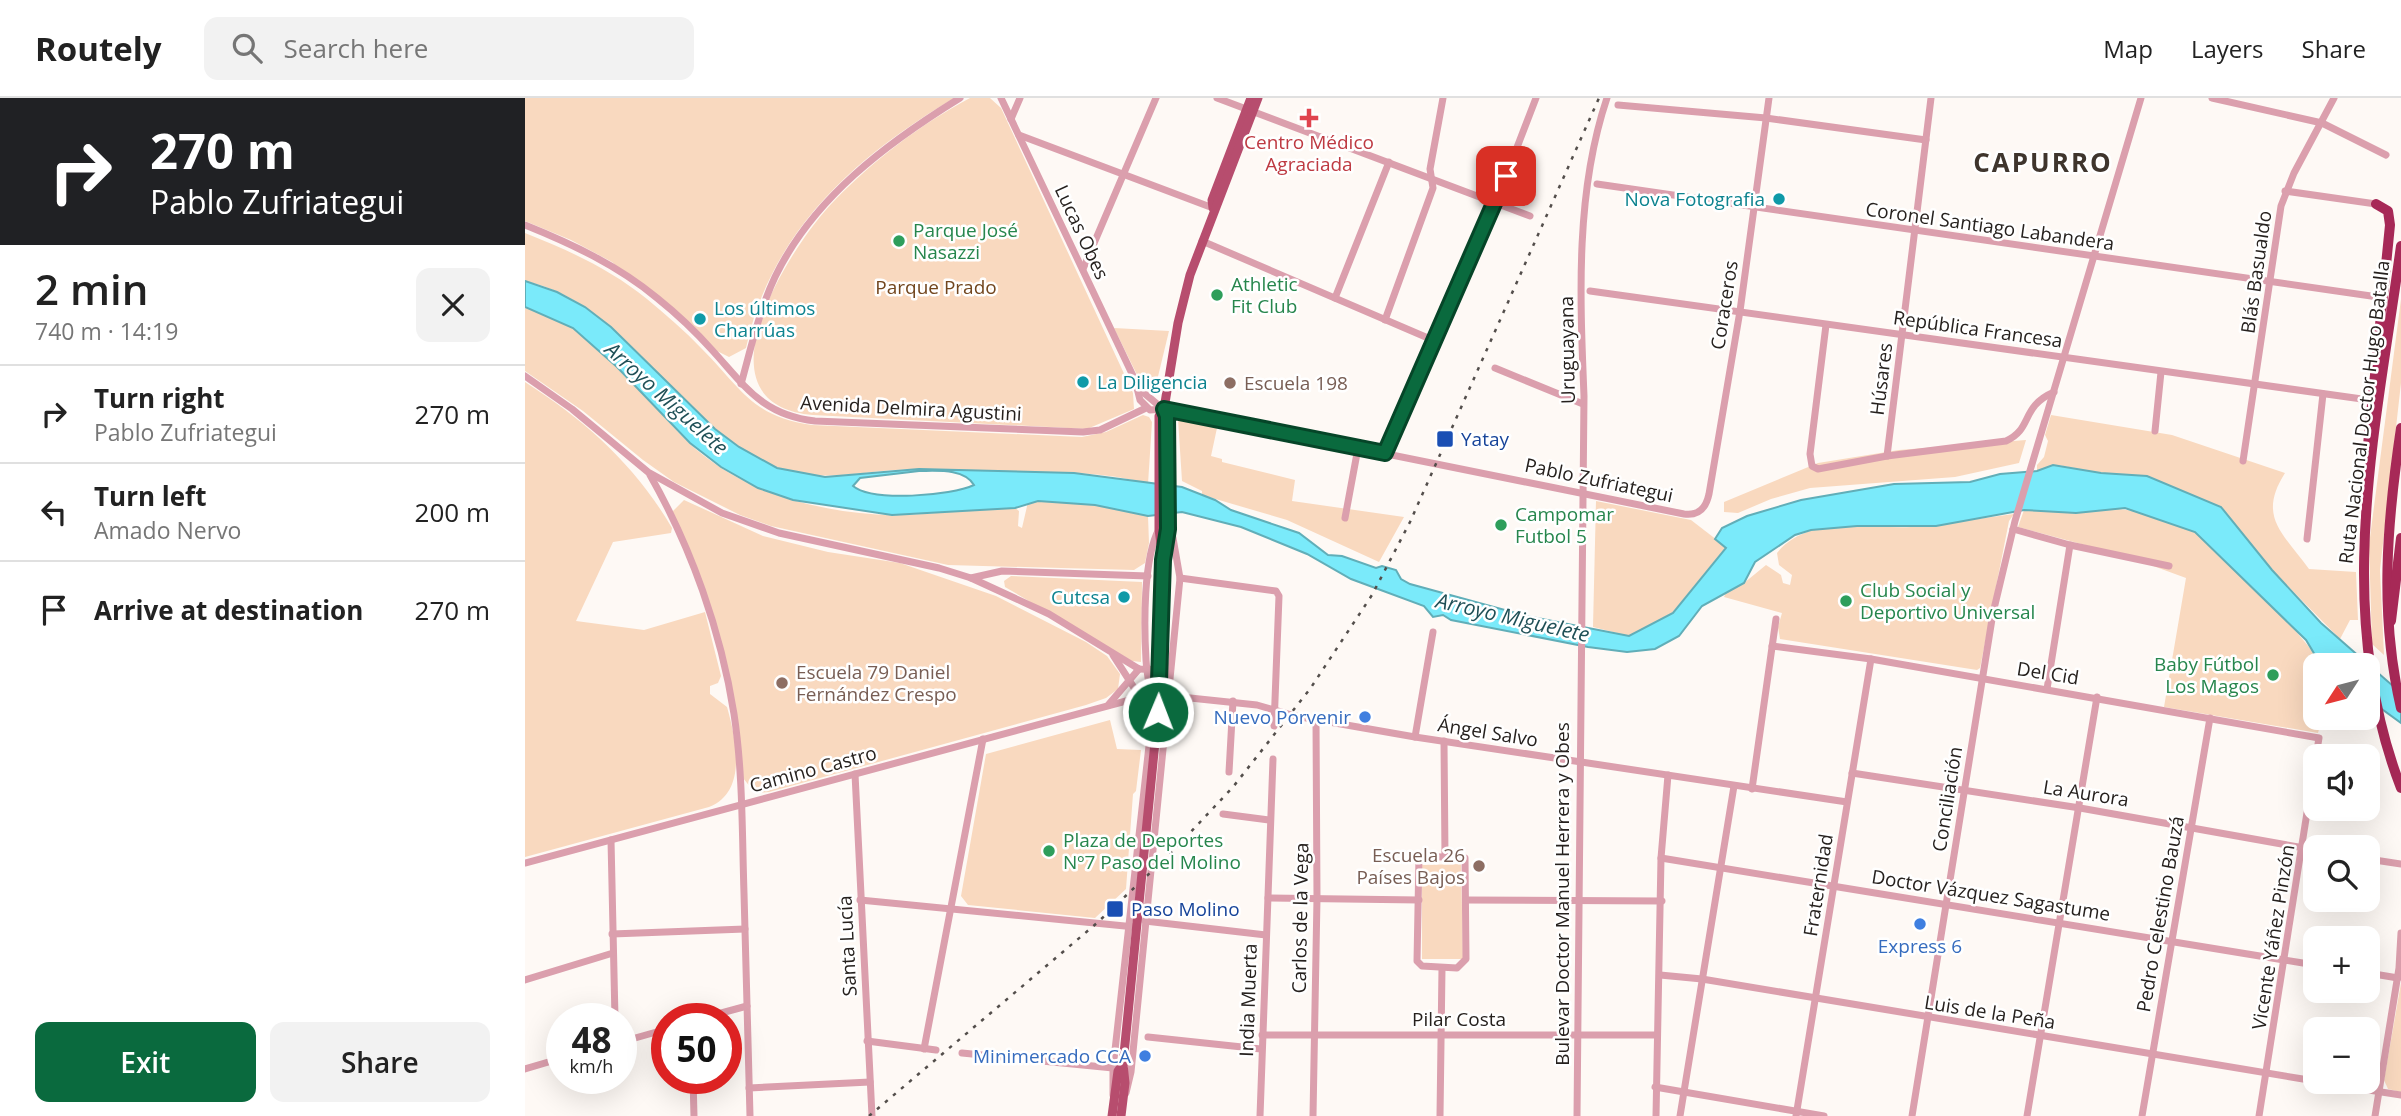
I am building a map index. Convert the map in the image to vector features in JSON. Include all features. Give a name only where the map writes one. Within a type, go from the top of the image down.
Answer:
[{"type":"highway","points":[[2369,482],[2368,438],[2390,225],[2388,211],[2376,204]]},
{"type":"highway","name":"Ruta Nacional Doctor Hugo Batalla","points":[[2401,246],[2369,482],[2362,569],[2365,641],[2374,696],[2401,788]]},
{"type":"highway","name":"Ruta Nacional Doctor Hugo Batalla","points":[[2401,428],[2385,580],[2392,665],[2401,708]]},
{"type":"highway","points":[[2389,634],[2401,538]]},
{"type":"main road","points":[[1121,1116],[1118,1071],[1123,1064],[1158,712],[1167,416],[1164,409],[1180,310],[1213,208],[1219,201],[1251,98]]},
{"type":"main road","points":[[1249,111],[1258,98]]},
{"type":"main road","points":[[1112,1116],[1119,1098]]},
{"type":"street","points":[[741,384],[766,298],[787,254],[807,225],[871,159],[960,98]]},
{"type":"street","name":"Lucas Obes","points":[[1001,98],[1135,380],[1144,393],[1164,409]]},
{"type":"street","points":[[1011,119],[1020,98]]},
{"type":"street","points":[[1083,270],[1156,98]]},
{"type":"street","points":[[1217,98],[1530,216]]},
{"type":"street","points":[[1385,320],[1433,188],[1431,178],[1443,98]]},
{"type":"street","points":[[1385,453],[1496,202],[1536,98]]},
{"type":"street","name":"Uruguayana","points":[[1580,604],[1583,400],[1581,289],[1586,195],[1607,98]]},
{"type":"street","name":"Coraceros","points":[[1697,513],[1705,507],[1709,494],[1740,311],[1769,98]]},
{"type":"street","name":"Húsares","points":[[1887,456],[1931,98]]},
{"type":"street","name":"Conciliación","points":[[1912,1116],[1993,613],[2014,525],[2141,98]]},
{"type":"street","points":[[2211,98],[2322,123],[2386,155]]},
{"type":"street","name":"Blás Basualdo","points":[[2243,461],[2285,191],[2334,98]]},
{"type":"street","points":[[1618,105],[1766,118],[1926,140]]},
{"type":"street","points":[[1019,135],[1213,208]]},
{"type":"street","points":[[1335,298],[1389,162]]},
{"type":"street","name":"Coronel Santiago Labandera","points":[[1597,184],[2378,297]]},
{"type":"street","points":[[2285,191],[2376,204]]},
{"type":"street","name":"Avenida Delmira Agustini","points":[[525,225],[587,252],[635,281],[701,337],[760,402],[779,413],[815,421],[1083,432],[1100,430],[1146,408]]},
{"type":"street","points":[[1202,241],[1435,341]]},
{"type":"street","name":"República Francesa","points":[[1590,291],[2362,399]]},
{"type":"street","points":[[1826,325],[1810,454],[1812,466],[1818,469],[1887,456],[2006,441],[2021,431],[2033,403],[2054,392]]},
{"type":"street","points":[[1495,368],[1583,400]]},
{"type":"street","points":[[2155,430],[2161,372]]},
{"type":"street","points":[[525,376],[572,409],[648,472],[690,497],[749,524],[939,568],[971,578],[1052,616],[1110,652],[1143,668],[1169,670]]},
{"type":"street","name":"Lucas Obes","points":[[1135,380],[1138,395],[1146,408]]},
{"type":"street","points":[[2307,539],[2323,394]]},
{"type":"street","points":[[1146,408],[1164,409]]},
{"type":"street","name":"Pablo Zufriategui","points":[[1164,409],[1684,514],[1697,513]]},
{"type":"street","points":[[1345,518],[1358,448]]},
{"type":"street","points":[[648,472],[688,555],[719,646],[734,712],[742,806],[750,1116]]},
{"type":"street","points":[[2014,525],[2070,545],[2169,566]]},
{"type":"street","points":[[1163,529],[1173,538],[1180,578],[1130,1082],[1119,1098],[1113,1069],[1153,710],[1152,694],[1143,668],[1148,576],[1153,541],[1163,529]]},
{"type":"street","points":[[2047,689],[2070,545]]},
{"type":"street","points":[[971,578],[1002,571],[1148,576]]},
{"type":"street","points":[[1180,578],[1276,591],[1279,596],[1274,726]]},
{"type":"street","name":"Bulevar Doctor Manuel Herrera y Obes","points":[[1577,1116],[1580,604]]},
{"type":"street","points":[[1752,789],[1776,618]]},
{"type":"street","points":[[1415,737],[1433,632]]},
{"type":"street","name":"Del Cid","points":[[1772,646],[1871,659],[2097,697],[2319,738],[2318,744]]},
{"type":"street","points":[[1110,652],[1140,696]]},
{"type":"street","name":"Fraternidad","points":[[1796,1114],[1871,659]]},
{"type":"street","points":[[1109,704],[1143,668]]},
{"type":"street","name":"Camino Castro","points":[[525,863],[1109,704],[1140,696],[1168,694]]},
{"type":"street","name":"Ángel Salvo","points":[[1168,694],[1275,708],[1316,720],[1415,737],[1847,802]]},
{"type":"street","points":[[2027,1116],[2097,697]]},
{"type":"street","points":[[1229,772],[1233,701]]},
{"type":"street","name":"Pedro Celestino Bauzá","points":[[2141,1116],[2210,718]]},
{"type":"street","name":"Carlos de la Vega","points":[[1313,1116],[1317,898],[1316,720]]},
{"type":"street","points":[[923,1049],[983,738]]},
{"type":"street","points":[[1444,741],[1445,857]]},
{"type":"street","name":"India Muerta","points":[[1260,1116],[1273,759]]},
{"type":"street","name":"La Aurora","points":[[1851,773],[2080,808],[2303,848]]},
{"type":"street","name":"Santa Lucía","points":[[855,774],[872,1116]]},
{"type":"street","points":[[1656,1116],[1661,858],[1668,775]]},
{"type":"street","points":[[1680,1116],[1734,786]]},
{"type":"street","points":[[1223,814],[1269,820]]},
{"type":"street","points":[[611,840],[615,1003]]},
{"type":"street","name":"Vicente Yáñez Pinzón","points":[[2259,1116],[2303,848]]},
{"type":"street","points":[[1419,856],[1445,857],[1465,858],[1466,959],[1457,968],[1422,967],[1417,961],[1419,856]]},
{"type":"street","name":"Doctor Vázquez Sagastume","points":[[1661,858],[2303,963]]},
{"type":"street","points":[[2380,861],[2401,864]]},
{"type":"street","points":[[1268,898],[1419,900]]},
{"type":"street","points":[[860,900],[1131,926]]},
{"type":"street","points":[[1465,900],[1662,901]]},
{"type":"street","points":[[1131,926],[1136,920],[1266,935]]},
{"type":"street","points":[[612,934],[745,929]]},
{"type":"street","points":[[2380,1086],[2397,978],[2401,933]]},
{"type":"street","points":[[525,980],[613,953]]},
{"type":"street","points":[[1440,1116],[1442,968]]},
{"type":"street","name":"Luis de la Peña","points":[[1660,975],[1702,979],[2303,1079]]},
{"type":"street","points":[[2380,976],[2397,978]]},
{"type":"street","points":[[742,1007],[747,1006]]},
{"type":"street","name":"Pilar Costa","points":[[1262,1035],[1657,1035]]},
{"type":"street","points":[[1148,1037],[1261,1049]]},
{"type":"street","points":[[867,1041],[936,1050]]},
{"type":"street","points":[[962,1053],[1113,1069]]},
{"type":"street","points":[[525,1069],[546,1063]]},
{"type":"street","points":[[749,1088],[870,1083]]},
{"type":"street","points":[[1655,1087],[1796,1114],[1824,1116]]},
{"type":"street","name":"Luis de la Peña","points":[[2380,1092],[2401,1096]]},
{"type":"street","points":[[693,1094],[694,1116]]},
{"type":"street","points":[[2375,1116],[2379,1094]]},
{"type":"green space","points":[[525,98],[954,98],[883,146],[851,172],[822,201],[775,268],[758,306],[746,348],[729,357],[717,351],[612,262],[571,240],[525,221]]},
{"type":"green space","name":"Parque Prado","points":[[970,98],[990,98],[1001,108],[1133,393],[1134,409],[1087,429],[813,415],[777,405],[758,383],[754,355],[761,321],[775,286],[795,252],[835,200],[866,171],[916,131]]},
{"type":"green space","points":[[525,233],[588,261],[633,288],[689,336],[749,399],[775,415],[812,425],[1082,437],[1106,432],[1143,415],[1149,417],[1152,422],[1148,484],[1113,476],[1077,473],[922,469],[822,476],[779,468],[743,451],[711,427],[626,341],[596,315],[563,294],[525,281]]},
{"type":"green space","points":[[2401,299],[2401,383],[2380,570],[2384,655],[2372,644],[2369,545]]},
{"type":"green space","points":[[525,307],[563,321],[590,340],[619,367],[687,441],[708,459],[756,487],[810,505],[866,514],[908,515],[1015,508],[1019,511],[1018,526],[1022,528],[1028,502],[1058,501],[1104,506],[1148,516],[1149,543],[1145,563],[1134,570],[948,565],[771,526],[740,515],[674,482],[583,411],[525,371]]},
{"type":"green space","points":[[1114,328],[1169,331],[1154,393],[1145,391]]},
{"type":"green space","points":[[525,382],[568,412],[607,446],[642,484],[672,528],[671,533],[613,542],[576,621],[644,630],[705,612],[721,676],[718,683],[710,686],[710,694],[727,707],[736,749],[736,763],[730,790],[721,800],[709,807],[525,857]]},
{"type":"green space","points":[[2051,415],[2172,435],[2285,473],[2273,502],[2277,524],[2309,569],[2356,572],[2358,620],[2350,620],[2340,639],[2272,570],[2221,507],[2147,476],[2101,473],[2058,465],[2037,478],[2037,465],[2044,457],[2048,441],[2045,435]]},
{"type":"green space","points":[[1178,419],[1217,428],[1211,456],[1222,459],[1222,462],[1295,480],[1292,501],[1404,517],[1379,562],[1287,520],[1202,495],[1202,491],[1182,481]]},
{"type":"green space","points":[[2026,440],[2019,463],[1955,477],[1810,488],[1771,499],[1738,513],[1724,512],[1724,502],[1818,463],[1899,450]]},
{"type":"green space","points":[[684,500],[763,536],[828,552],[900,563],[996,596],[1086,642],[1107,656],[1120,674],[1118,689],[1106,698],[1086,705],[769,792],[755,793],[743,778],[725,655],[672,512]]},
{"type":"green space","points":[[1596,501],[1691,520],[1726,547],[1672,613],[1629,636],[1593,627]]},
{"type":"green space","points":[[2099,508],[2147,514],[2192,530],[2220,552],[2261,593],[2313,653],[2303,653],[2303,730],[2319,730],[2318,733],[2164,707],[2186,578],[2126,556],[2018,527],[2024,510],[2076,513]]},
{"type":"green space","points":[[2014,514],[2009,521],[1980,668],[1977,670],[1780,639],[1778,627],[1782,613],[1724,597],[1727,590],[1744,583],[1766,565],[1781,575],[1783,583],[1790,585],[1792,575],[1779,565],[1777,553],[1790,541],[1822,528],[1924,526]]},
{"type":"green space","points":[[1011,576],[1142,582],[1141,662],[1132,661],[1005,587],[1004,581]]},
{"type":"green space","name":"Plaza de Deportes Nº7 Paso del Molino","points":[[1110,720],[1117,749],[1141,750],[1136,791],[1133,794],[1126,889],[1095,918],[968,905],[961,896],[986,754]]},
{"type":"green space","points":[[1461,864],[1463,959],[1422,959],[1422,865]]},
{"type":"green space","points":[[2401,983],[2401,1092],[2388,1089],[2384,1080]]},
{"type":"water","name":"Arroyo Miguelete","points":[[525,281],[557,292],[585,307],[611,327],[715,429],[739,447],[777,468],[825,477],[919,469],[1074,473],[1182,487],[1215,500],[1231,510],[1299,533],[1328,555],[1342,556],[1376,568],[1382,566],[1396,570],[1401,579],[1410,584],[1527,616],[1629,636],[1673,613],[1726,548],[1715,539],[1722,528],[1747,516],[1801,500],[1894,484],[1970,482],[2000,474],[2037,471],[2053,465],[2101,473],[2147,476],[2221,507],[2272,570],[2321,623],[2355,653],[2314,653],[2306,640],[2195,532],[2125,508],[2076,513],[2024,510],[1936,526],[1857,526],[1811,530],[1795,535],[1755,562],[1744,583],[1702,606],[1679,636],[1655,649],[1627,652],[1588,647],[1451,620],[1443,615],[1433,617],[1424,606],[1351,579],[1307,554],[1241,527],[1182,512],[1148,516],[1095,505],[1038,501],[1015,508],[892,515],[793,500],[758,488],[721,467],[690,443],[617,367],[573,328],[525,307]],"holes":[[[941,471],[957,473],[974,485],[948,492],[912,496],[877,494],[853,486],[860,478]]]},
{"type":"water","points":[[2380,675],[2401,693],[2401,723],[2380,708]]},
{"type":"railway","points":[[869,1116],[1097,923],[1171,853],[1233,787],[1310,689],[1372,595],[1410,522],[1599,98]]},
{"type":"place","name":"Centro Médico Agraciada","points":[[1309,118]]},
{"type":"place","name":"Nova Fotografia","points":[[1779,199]]},
{"type":"place","name":"Parque José Nasazzi","points":[[899,241]]},
{"type":"place","name":"Athletic Fit Club","points":[[1217,295]]},
{"type":"place","name":"Los últimos Charrúas","points":[[700,319]]},
{"type":"place","name":"La Diligencia","points":[[1083,382]]},
{"type":"place","name":"Escuela 198","points":[[1230,383]]},
{"type":"place","name":"Yatay","points":[[1445,439]]},
{"type":"place","name":"Campomar Futbol 5","points":[[1501,525]]},
{"type":"place","name":"Cutcsa","points":[[1124,597]]},
{"type":"place","name":"Club Social y Deportivo Universal","points":[[1846,601]]},
{"type":"place","name":"Baby Fútbol Los Magos","points":[[2273,675]]},
{"type":"place","name":"Escuela 79 Daniel Fernández Crespo","points":[[782,683]]},
{"type":"place","name":"Nuevo Porvenir","points":[[1365,717]]},
{"type":"place","name":"Plaza de Deportes Nº7 Paso del Molino","points":[[1049,851]]},
{"type":"place","name":"Escuela 26 Países Bajos","points":[[1479,866]]},
{"type":"place","name":"Paso Molino","points":[[1115,909]]},
{"type":"place","name":"Express 6","points":[[1920,924]]},
{"type":"place","name":"Minimercado CCA","points":[[1145,1056]]},
{"type":"district","name":"CAPURRO","points":[[2043,162]]},
{"type":"route","points":[[1158,712],[1163,560],[1167,552],[1168,529],[1167,416],[1164,409],[1385,453],[1506,176]]}]
